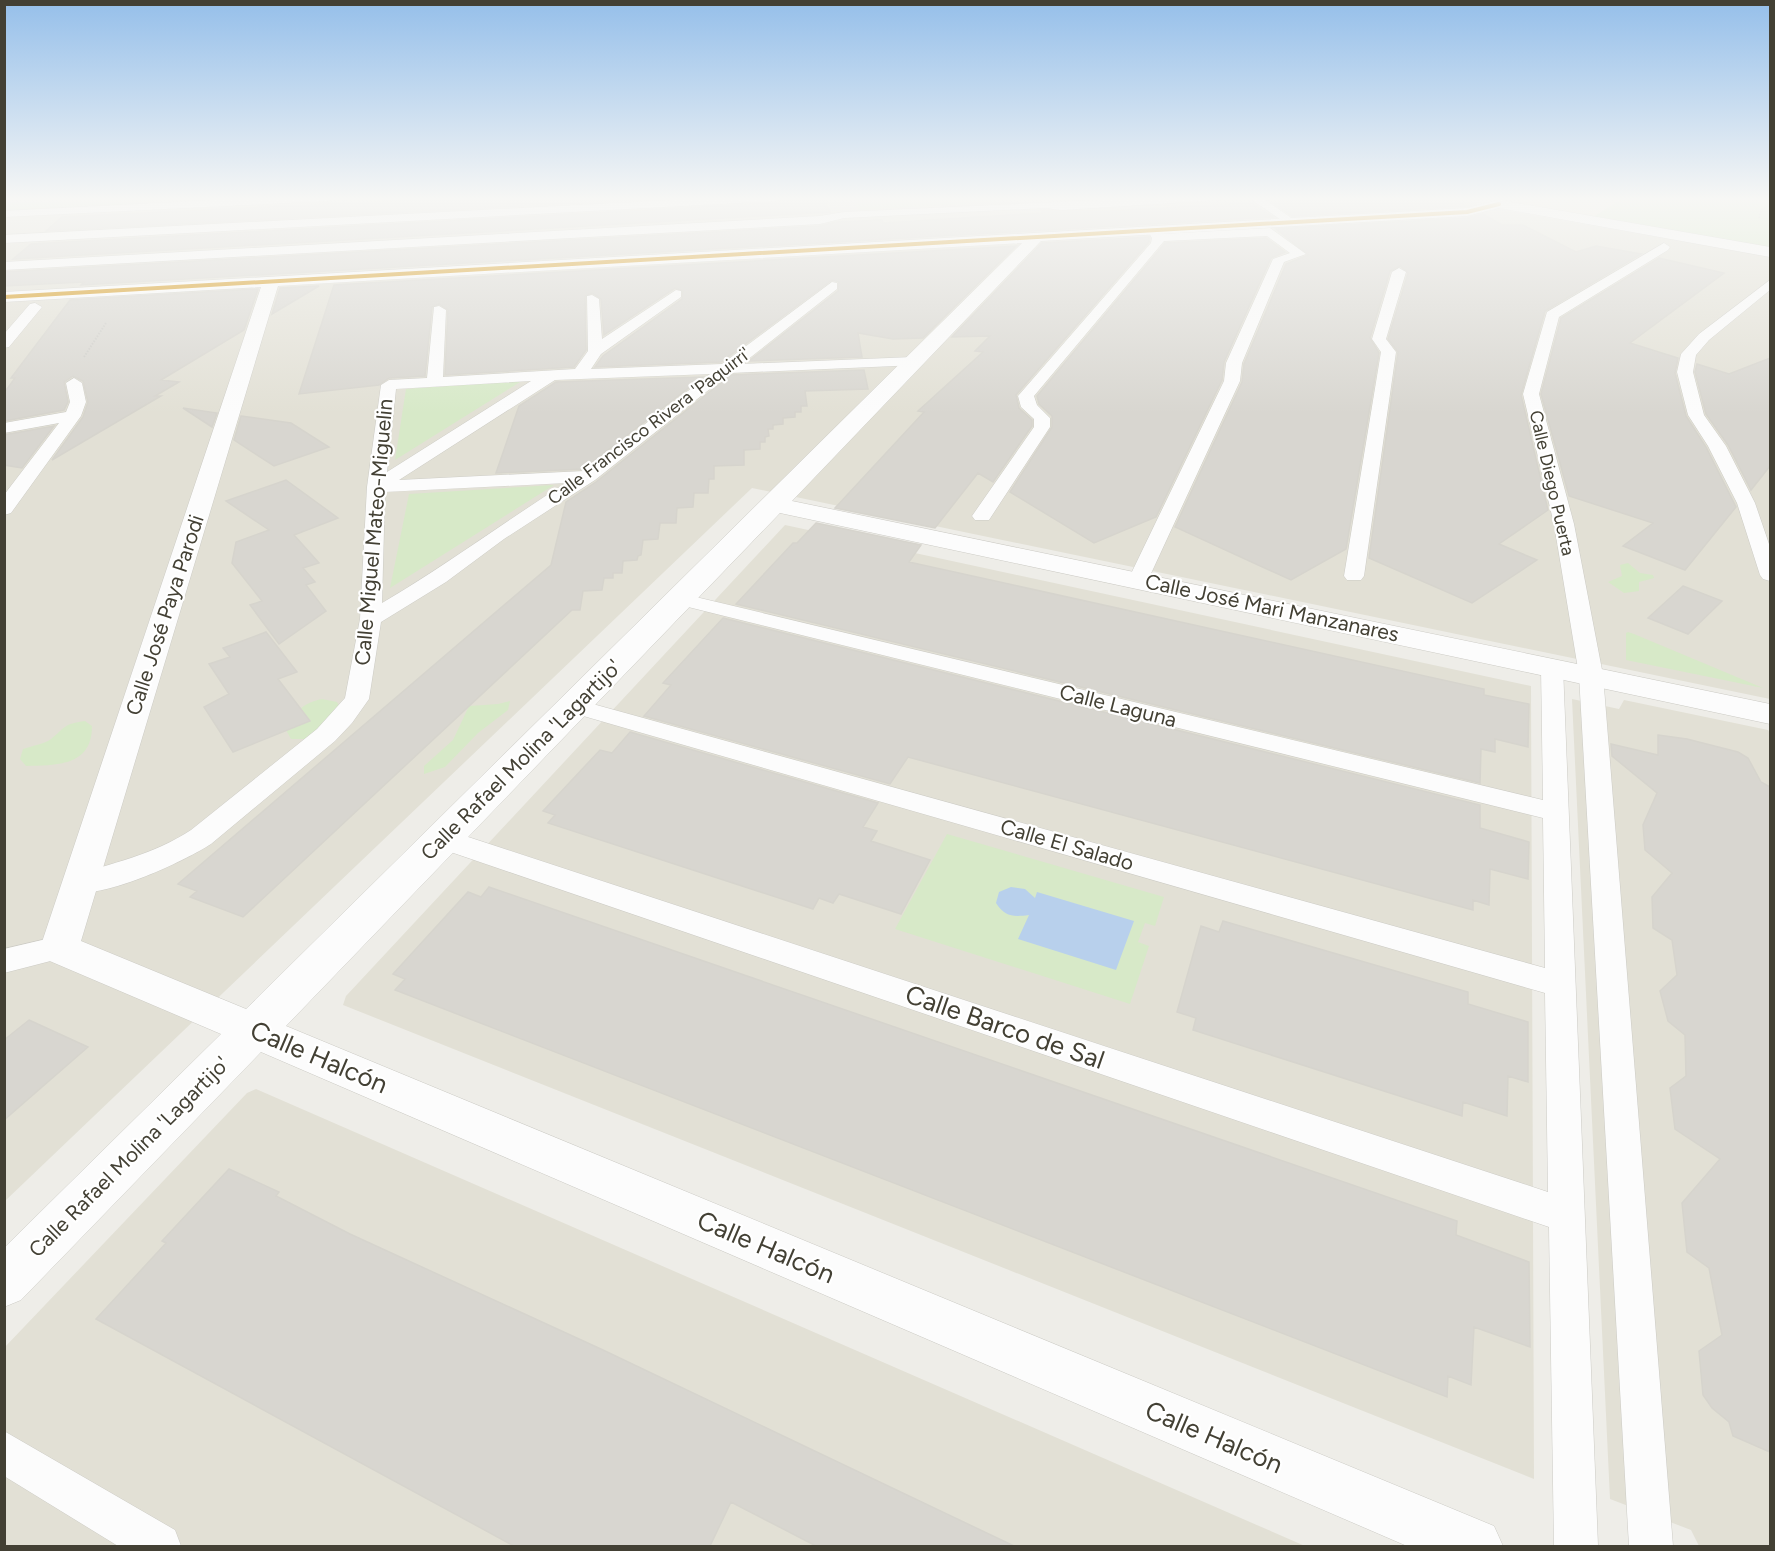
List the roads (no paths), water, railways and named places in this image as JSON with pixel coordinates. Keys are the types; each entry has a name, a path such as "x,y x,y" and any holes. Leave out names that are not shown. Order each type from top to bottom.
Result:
{"street":[{"path":"4,297 486,269"},
{"name":"Calle Rafael Molina 'Lagartijo'","path":"4,1283 1005,269"},
{"name":"Calle José Paya Parodi","path":"59,948 271,282"},
{"path":"4,309 120,301"},
{"name":"Calle José Mari Manzanares","path":"773,504 1770,714"},
{"name":"Calle Halcón","path":"59,948 1474,1546"}],"lane":[{"path":"982,516 1042,427 1042,418 1029,407 1026,396 1135,269"},
{"path":"1138,580 1232,381 1234,363 1275,269"},
{"name":"Calle Diego Puerta","path":"1627,269 1552,315 1531,394 1556,500 1564,524 1591,675 1651,1546"},
{"path":"1354,576 1389,352 1379,339 1399,272"},
{"path":"1770,284 1704,338 1689,354 1685,372 1696,415 1717,446 1746,503 1770,575"},
{"name":"Calle Francisco Rivera 'Paquirri'","path":"371,618 439,578 497,535 589,476 832,286"},
{"path":"580,374 595,351 676,294"},
{"path":"592,299 595,351"},
{"path":"4,344 35,307"},
{"path":"439,310 435,383 552,375 914,362"},
{"path":"376,488 552,375"},
{"path":"4,509 73,416 78,402 74,382"},
{"name":"Calle Miguel Mateo-Miguelin","path":"79,884 128,872 180,850 201,837 326,735 357,699 371,618 376,488 388,385 435,383"},
{"path":"4,428 73,416"},
{"path":"376,488 589,476"},
{"name":"Calle Laguna","path":"680,599 1556,812"},
{"path":"1552,667 1576,1546"},
{"name":"Calle El Salado","path":"574,706 1561,985"},
{"name":"Calle Barco de Sal","path":"443,839 1567,1216"},
{"path":"4,961 59,948"},
{"path":"4,1452 159,1546"}],"water":[{"path":"1011,887 1025,889 1035,898 1037,892 1134,921 1116,970 1018,939 1029,915 1010,915 996,903 999,892"}]}
